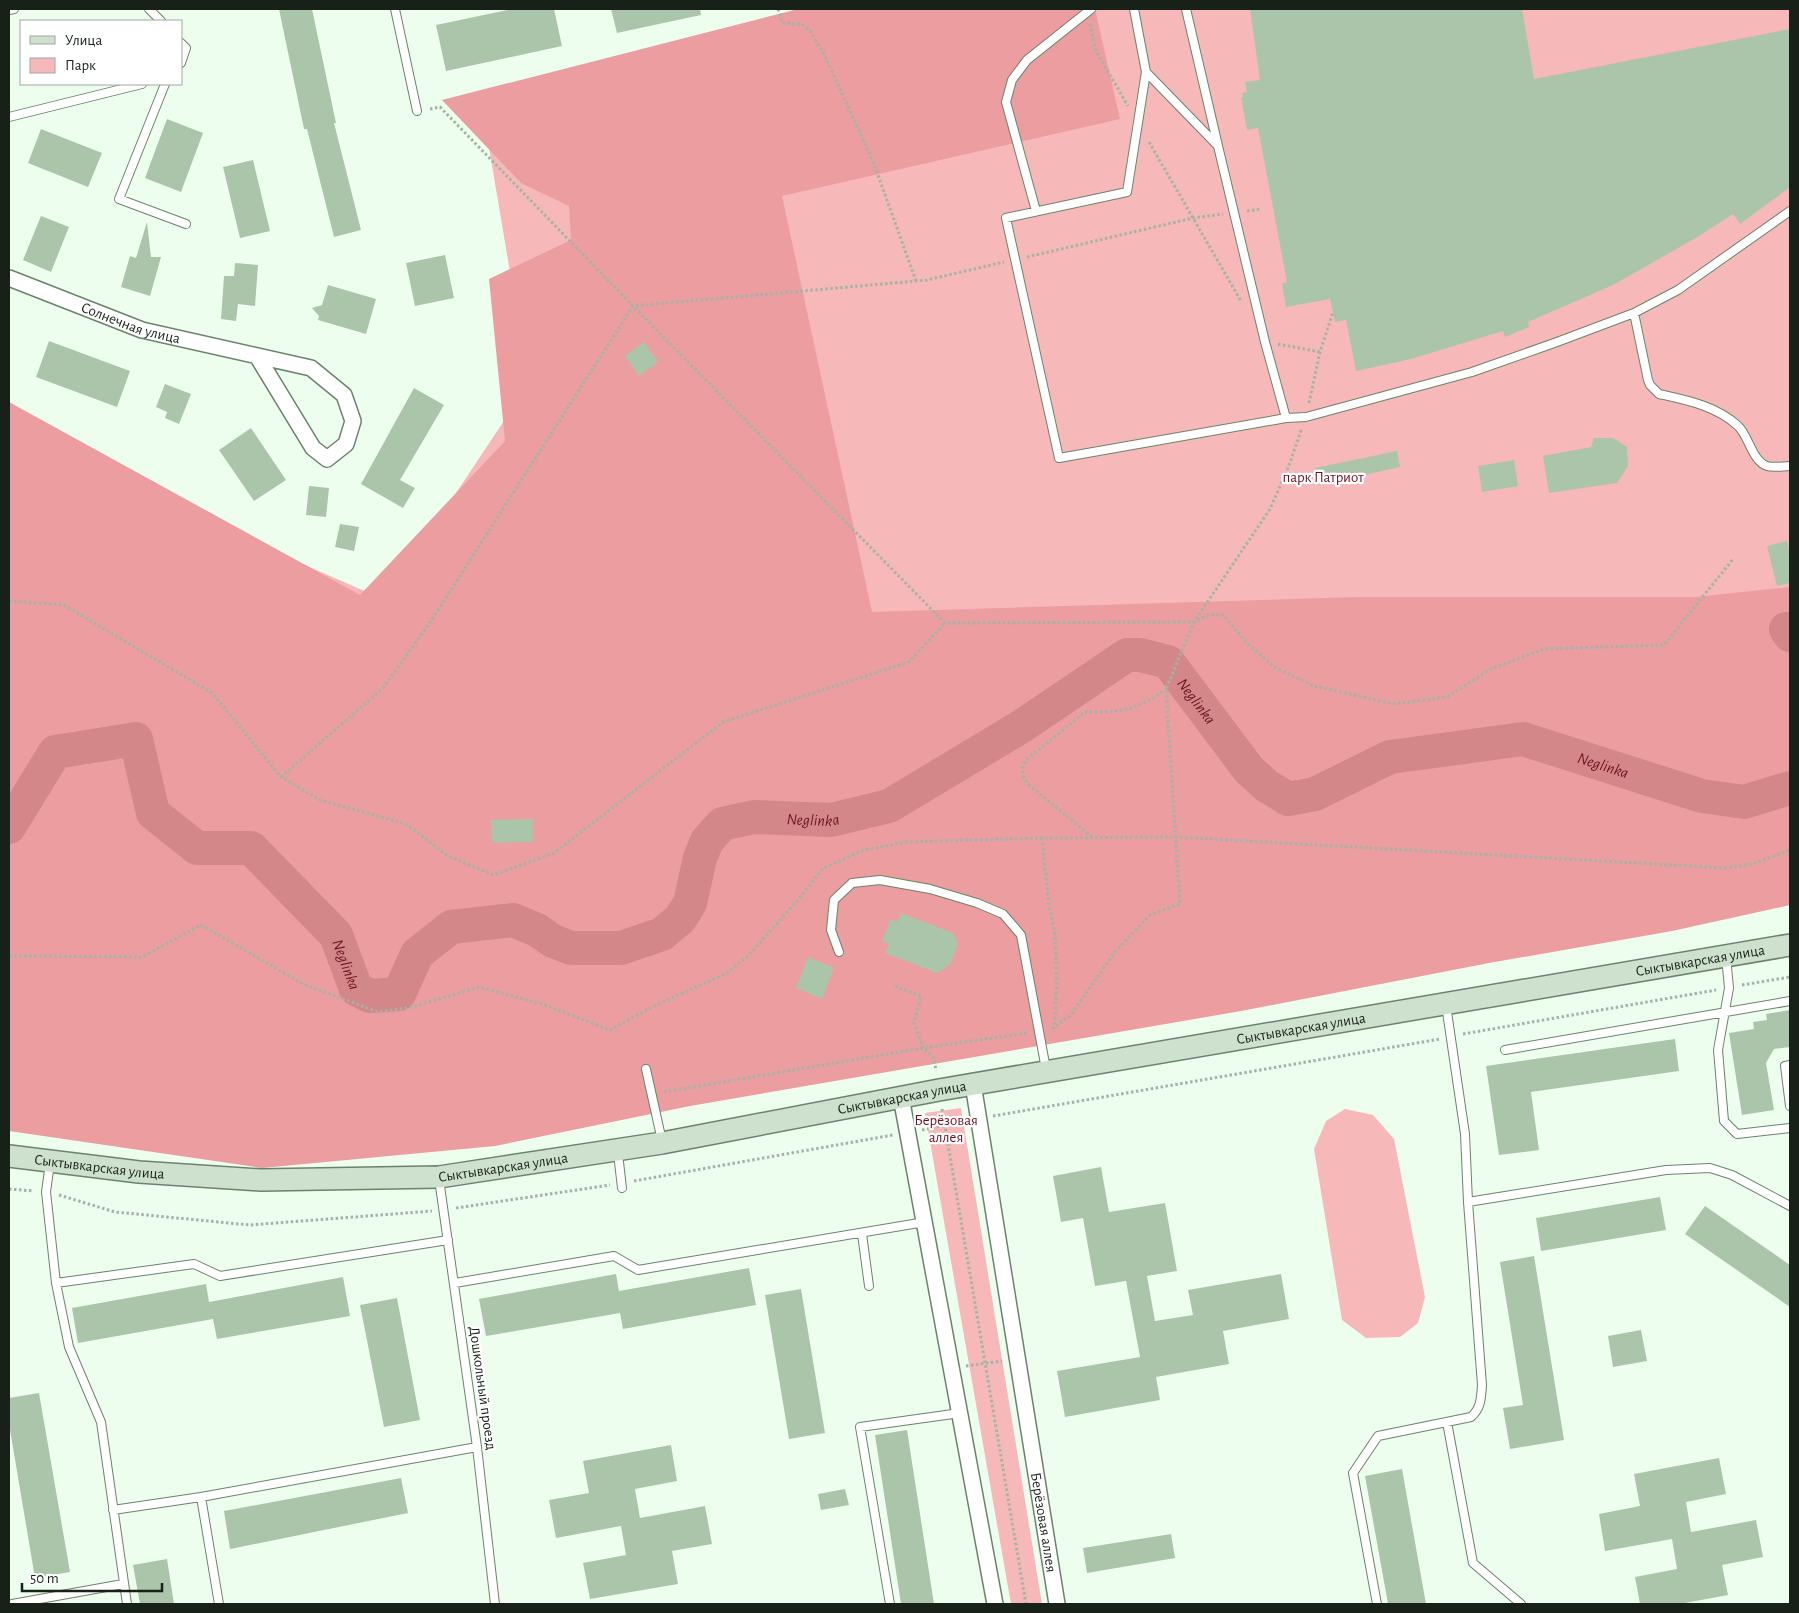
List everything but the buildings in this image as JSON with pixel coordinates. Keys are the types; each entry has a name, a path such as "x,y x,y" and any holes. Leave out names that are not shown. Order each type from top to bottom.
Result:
{"street":[{"name":"Солнечная улица","path":"9,278 142,330 311,368 344,395 354,421 346,444 327,459 313,448 257,356"},
{"name":"Сыктывкарская улица","path":"9,1156 139,1172 261,1180 439,1177 662,1143 1046,1071 1790,945"},
{"name":"Берёзовая аллея","path":"973,1084 1057,1604"},
{"path":"901,1097 995,1604"}],"lane":[{"path":"9,10 14,9"},
{"path":"149,9 160,20"},
{"path":"395,9 417,111"},
{"path":"1134,9 1146,72 1127,192 1006,218 1059,458 1286,418 1306,417 1472,372 1634,312 1678,290 1726,258 1790,211"},
{"path":"1186,9 1265,342 1286,418"},
{"path":"1036,211 1006,102 1012,80 1027,60 1090,13"},
{"path":"182,43 186,48 182,60"},
{"path":"1146,72 1218,146"},
{"path":"9,116 138,85"},
{"path":"165,85 119,199 186,224"},
{"path":"1634,312 1648,380 1654,390 1659,394 1699,404 1721,414 1738,426 1748,439 1762,464 1768,466 1790,466"},
{"path":"839,952 831,930 834,900 852,883 880,880 930,889 977,903 1003,914 1021,936 1046,1071"},
{"path":"1726,957 1728,988 1718,1050 1724,1121 1737,1134 1790,1128"},
{"path":"1505,1050 1790,1001"},
{"path":"1377,1604 1353,1473 1378,1436 1471,1417 1478,1411 1482,1385 1468,1202 1465,1134 1446,1003"},
{"path":"1790,1065 1785,1066 1790,1106"},
{"path":"646,1070 662,1143"},
{"path":"50,1161 46,1192 56,1283 69,1347 101,1422 127,1604"},
{"path":"619,1162 622,1188"},
{"path":"1468,1202 1666,1170 1710,1168 1732,1175 1790,1206"},
{"name":"Дошкольный проезд","path":"439,1177 478,1448 495,1604"},
{"path":"454,1283 614,1256 638,1270 862,1234 924,1222"},
{"path":"862,1234 870,1286"},
{"path":"56,1283 194,1264 220,1276 448,1240"},
{"path":"890,1604 860,1427 960,1413"},
{"path":"1447,1422 1473,1563 1521,1604"},
{"path":"113,1510 201,1497 478,1448"},
{"path":"201,1497 219,1604"},
{"path":"12,1604 123,1584"}],"path":[{"path":"778,9 782,23 802,24 811,32 825,56 874,164 916,281"},
{"path":"1090,13 1096,51 1242,302"},
{"path":"417,111 440,107 632,306 945,623 1194,622 1208,615 1222,615 1247,643 1274,667 1314,686 1394,704 1446,697 1491,669 1544,649 1664,645 1733,559"},
{"path":"632,306 927,280 1193,218 1261,210"},
{"path":"281,777 384,688 431,621 632,306"},
{"path":"652,1094 923,1048 1054,1029 1071,1015 1115,952 1150,915 1180,904 1166,689 1194,622 1270,509 1288,468 1306,417 1320,352 1333,312"},
{"path":"1265,342 1320,352"},
{"path":"9,602 64,606 212,693 281,777 320,800 406,824 448,856 494,876 554,853 724,722 909,662 945,623"},
{"path":"1093,838 1029,785 1023,777 1022,768 1026,760 1085,712 1108,712 1132,708 1152,700 1166,689"},
{"path":"9,956 142,957 201,925 303,984 378,1012 412,1007 479,987 542,1004 610,1030 652,1007 727,973 748,956 798,900 823,868 864,850 906,842 1176,837 1725,868 1753,864 1790,850"},
{"path":"1042,838 1049,905 1055,935 1057,983 1054,1029"},
{"name":"Берёзовая аллея","path":"895,986 921,996 914,1023 923,1048 934,1058 1026,1604"},
{"path":"951,1368 1017,1359"}],"green space":[{"name":"парк Патриот","path":"846,9 1790,9 1790,895 804,866 47,452 385,600 535,374 513,290 483,112"},
{"name":"Берёзовая аллея","path":"961,1108 1042,1604 1011,1604 925,1113"},
{"path":"1345,1109 1373,1115 1394,1139 1425,1297 1418,1323 1400,1337 1366,1338 1342,1320 1314,1149 1326,1121"}],"shaded area":[{"name":"парк Патриот","path":"798,9 1095,9 1120,119 782,196 872,612 1357,597 1696,597 1790,587 1790,905 1672,931 1489,963 1241,1011 690,1106 495,1146 262,1168 9,1131 9,402 360,595 505,441 489,279 571,240 569,206 521,183 442,100"}],"waterway":[{"name":"Neglinka","path":"1786,629 1790,635"},
{"name":"Neglinka","path":"9,827 55,752 136,739 153,813 197,848 251,848 336,935 356,989 370,996 399,994 417,954 451,927 513,920 537,930 553,941 571,948 621,948 662,934 680,919 690,903 700,858 707,841 722,824 754,817 831,820 889,806 1022,726 1127,655 1140,655 1168,662 1249,770 1267,786 1288,799 1315,794 1390,757 1523,739 1702,796 1744,802 1790,788"}]}
